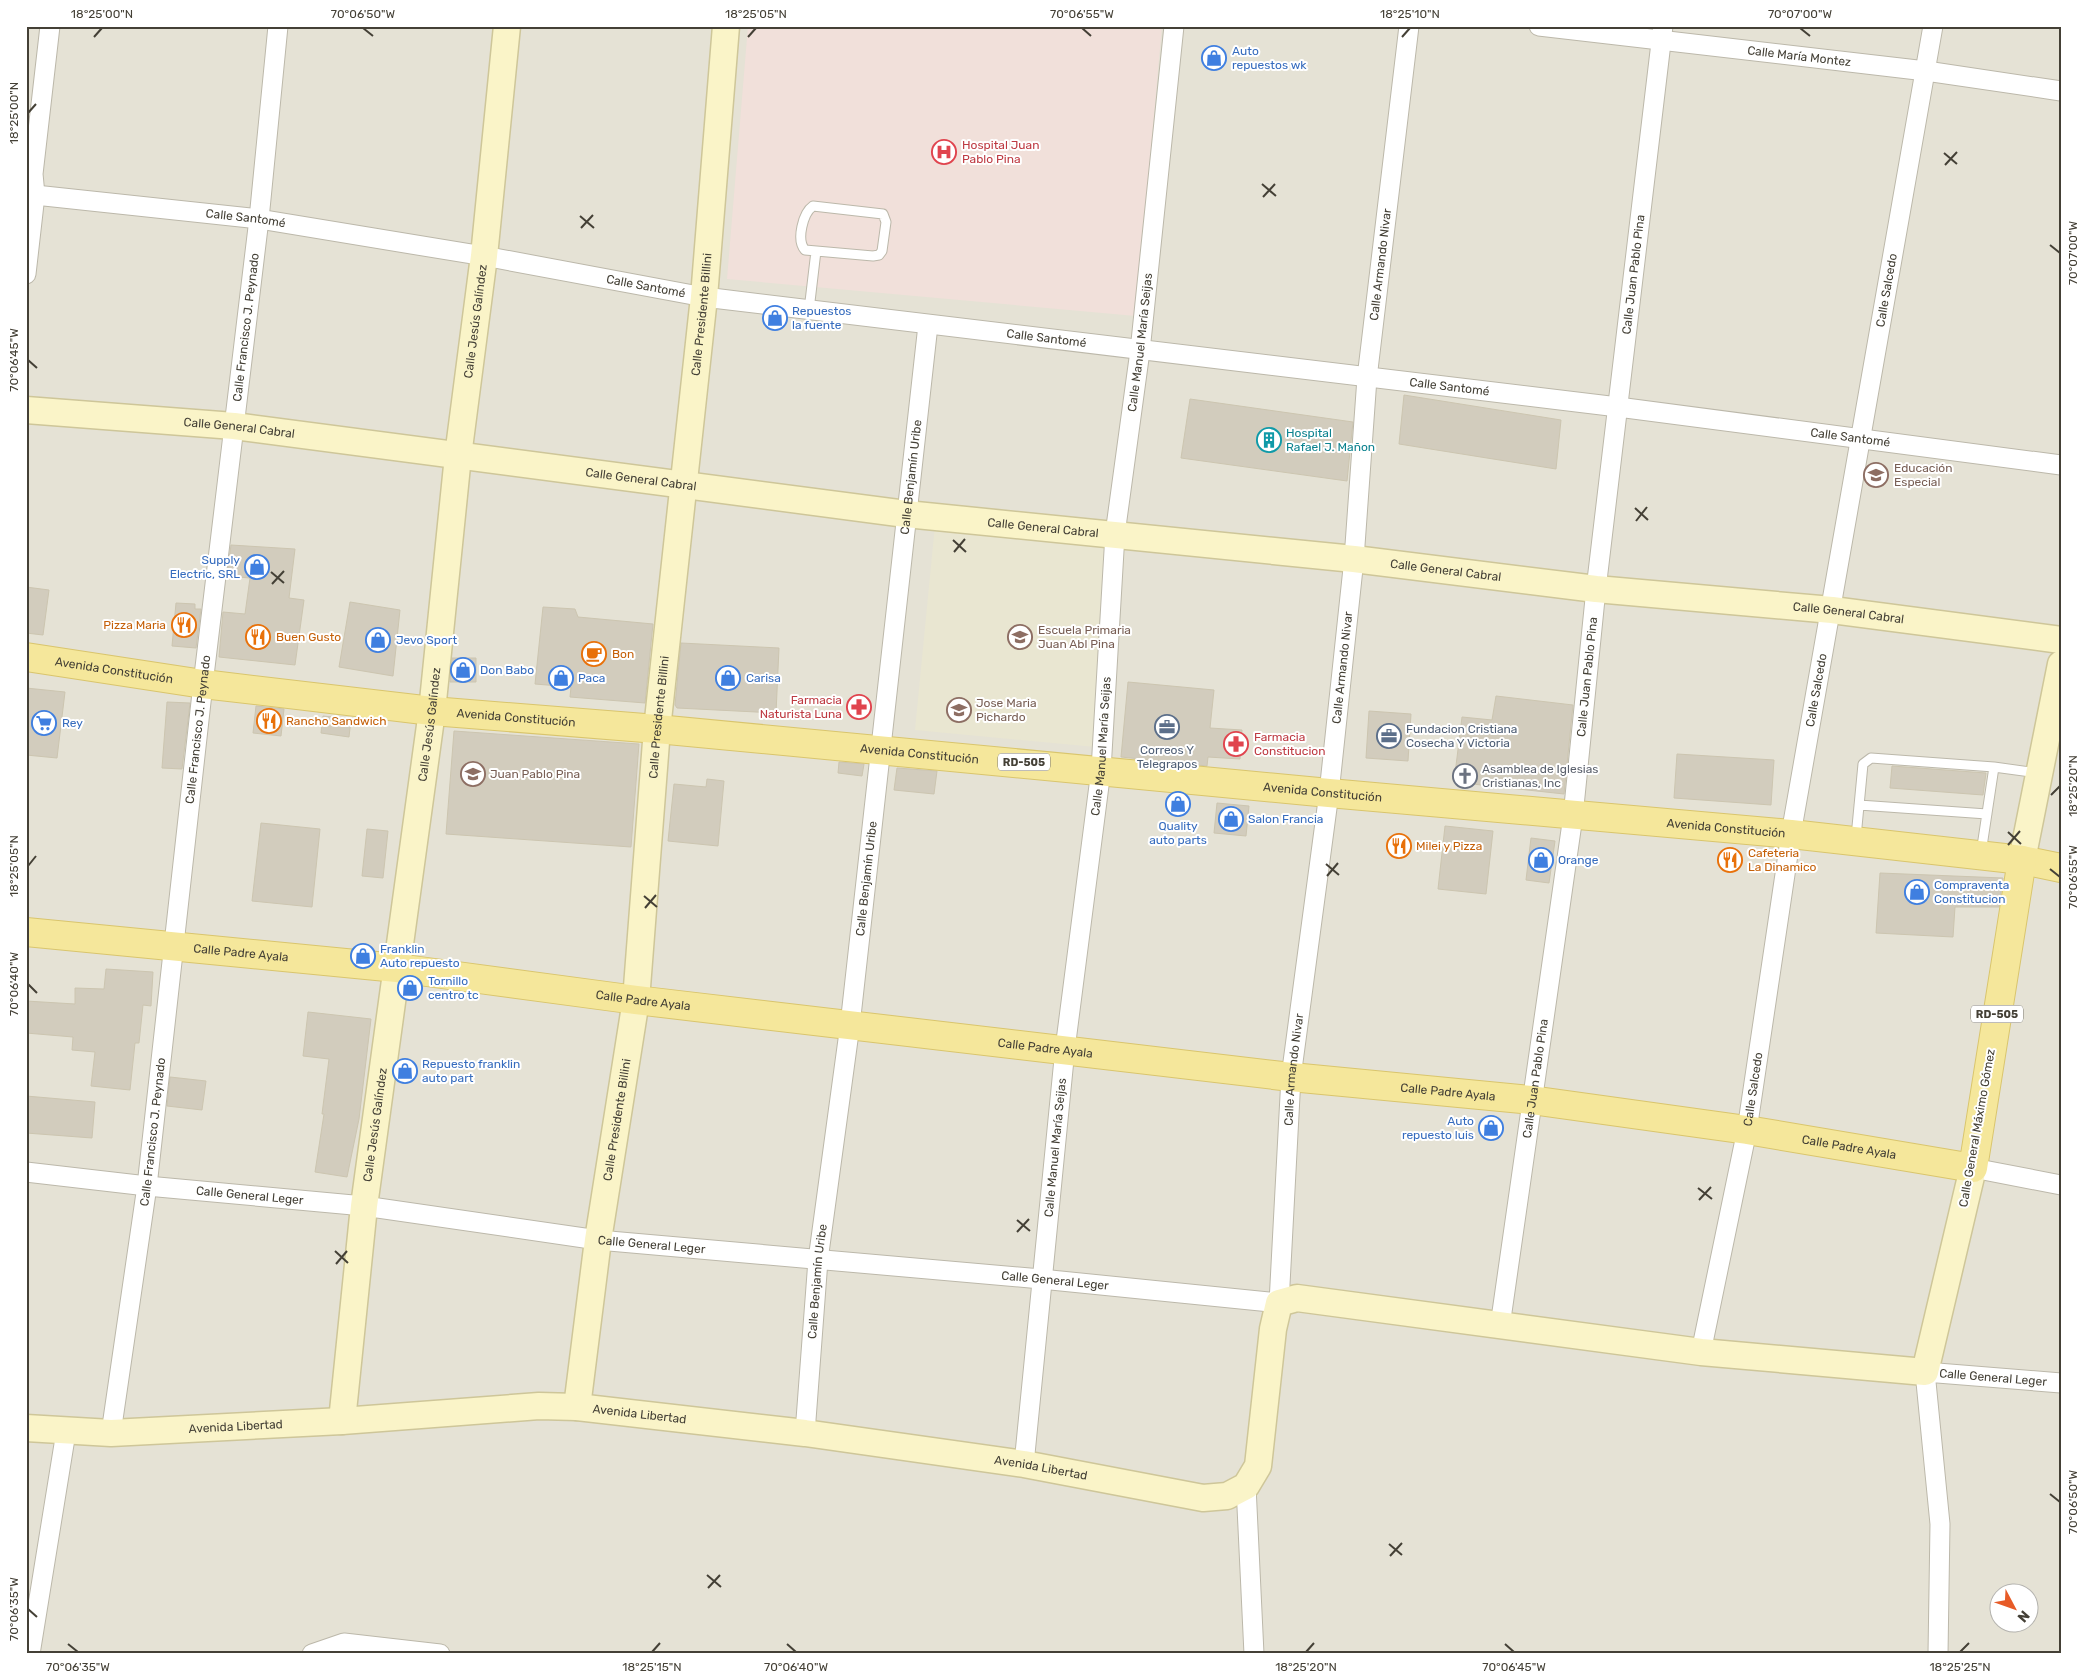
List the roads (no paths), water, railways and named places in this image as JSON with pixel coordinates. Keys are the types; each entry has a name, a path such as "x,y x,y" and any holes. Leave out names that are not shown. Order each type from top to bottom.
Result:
{"main road":[{"name":"Avenida Constitución","path":"26,657 203,684 432,711 880,749 1573,816 1791,834 2022,860"},
{"name":"RD-505","path":"2022,860 2061,868"},
{"name":"Calle General Máximo Gómez","path":"1972,1168 2022,860"},
{"name":"Calle Padre Ayala","path":"26,932 397,968 636,1000 1291,1077 1531,1100 1747,1130 1972,1168"}],"street":[{"path":"26,274 35,195 33,174 50,26"},
{"name":"Calle Francisco J. Peynado","path":"111,1433 147,1186 203,684 259,219 278,26"},
{"name":"Calle Jesús Galíndez","path":"342,1421 364,1206 432,711 458,456 484,256 507,26"},
{"name":"Calle Presidente Billini","path":"577,1407 598,1240 636,1000 658,729 682,485 704,297 726,26"},
{"name":"Calle Manuel María Seijas","path":"1024,1464 1065,1049 1101,770 1115,534 1140,351 1174,26"},
{"name":"Calle Armando Nivar","path":"1246,1486 1258,1466 1273,1329 1279,1303 1291,1077 1329,793 1354,558 1366,378 1409,26"},
{"name":"Calle María Montez","path":"1539,26 1662,34 2061,91"},
{"name":"Calle Salcedo","path":"1700,1352 1747,1130 1791,834 1832,610 1933,26"},
{"name":"Calle Juan Pablo Pina","path":"1500,1326 1573,816 1596,589 1662,34"},
{"name":"Calle Santomé","path":"35,195 259,219 484,256 704,297 928,326 1618,407 2061,465"},
{"name":"Calle Benjamín Uribe","path":"805,1433 818,1260 850,1025 928,326"},
{"name":"Calle General Cabral","path":"26,410 234,426 906,514 1354,558 1596,589 1832,610 2061,640"},
{"name":"Calle General Máximo Gómez","path":"2022,860 2061,664"},
{"name":"Calle General Máximo Gómez","path":"1938,1654 1940,1524 1925,1372 1972,1168"},
{"name":"Calle Padre Ayala","path":"1972,1168 2061,1185"},
{"name":"Calle General Leger","path":"26,1172 147,1186 364,1206 598,1240 1041,1279 1279,1303"},
{"path":"1279,1303 1297,1298 1700,1352 1925,1372"},
{"name":"Calle General Leger","path":"1925,1372 2061,1383"},
{"name":"Avenida Libertad","path":"26,1428 66,1432 111,1433 342,1421 539,1406 577,1407 805,1433 1024,1464 1203,1498 1227,1496 1246,1486"},
{"path":"30,1654 66,1432"},
{"path":"1246,1486 1254,1654"},
{"path":"312,1654 344,1642 440,1654"}],"lane":[{"path":"813,206 877,211 886,217 882,251 879,255 816,251 805,250 802,244 804,215 813,206"},
{"path":"810,310 816,251"},
{"path":"1856,841 1863,764 1871,758 1994,767 2039,773"},
{"path":"1981,856 1994,767"},
{"path":"1859,804 1987,814"}],"place":[{"name":"Auto repuestos wk","path":"1214,58"},
{"name":"Hospital Juan Pablo Pina","path":"944,152"},
{"name":"Repuestos la fuente","path":"775,318"},
{"name":"Hospital Rafael J. Mañon","path":"1269,440"},
{"name":"Educación Especial","path":"1876,475"},
{"name":"Supply Electric, SRL","path":"257,567"},
{"name":"Pizza Maria","path":"184,625"},
{"name":"Buen Gusto","path":"258,637"},
{"name":"Escuela Primaria Juan Abl Pina","path":"1020,637"},
{"name":"Jevo Sport","path":"378,640"},
{"name":"Bon","path":"594,654"},
{"name":"Don Babo","path":"463,670"},
{"name":"Paca","path":"561,678"},
{"name":"Carisa","path":"728,678"},
{"name":"Farmacia Naturista Luna","path":"859,707"},
{"name":"Jose Maria Pichardo","path":"959,710"},
{"name":"Rancho Sandwich","path":"269,721"},
{"name":"Rey","path":"44,723"},
{"name":"Correos Y Telegrapos","path":"1167,727"},
{"name":"Fundacion Cristiana Cosecha Y Victoria","path":"1389,736"},
{"name":"Farmacia Constitucion","path":"1236,744"},
{"name":"Juan Pablo Pina","path":"473,774"},
{"name":"Asamblea de Iglesias Cristianas, Inc","path":"1465,776"},
{"name":"Quality auto parts","path":"1178,804"},
{"name":"Salon Francia","path":"1231,819"},
{"name":"Milei y Pizza","path":"1399,846"},
{"name":"Orange","path":"1541,860"},
{"name":"Cafeteria La Dinamico","path":"1730,860"},
{"name":"Compraventa Constitucion","path":"1917,892"},
{"name":"Franklin Auto repuesto","path":"363,956"},
{"name":"Tornillo centro tc","path":"410,988"},
{"name":"Repuesto franklin auto part","path":"405,1071"},
{"name":"Auto repuesto luis","path":"1491,1128"}]}
